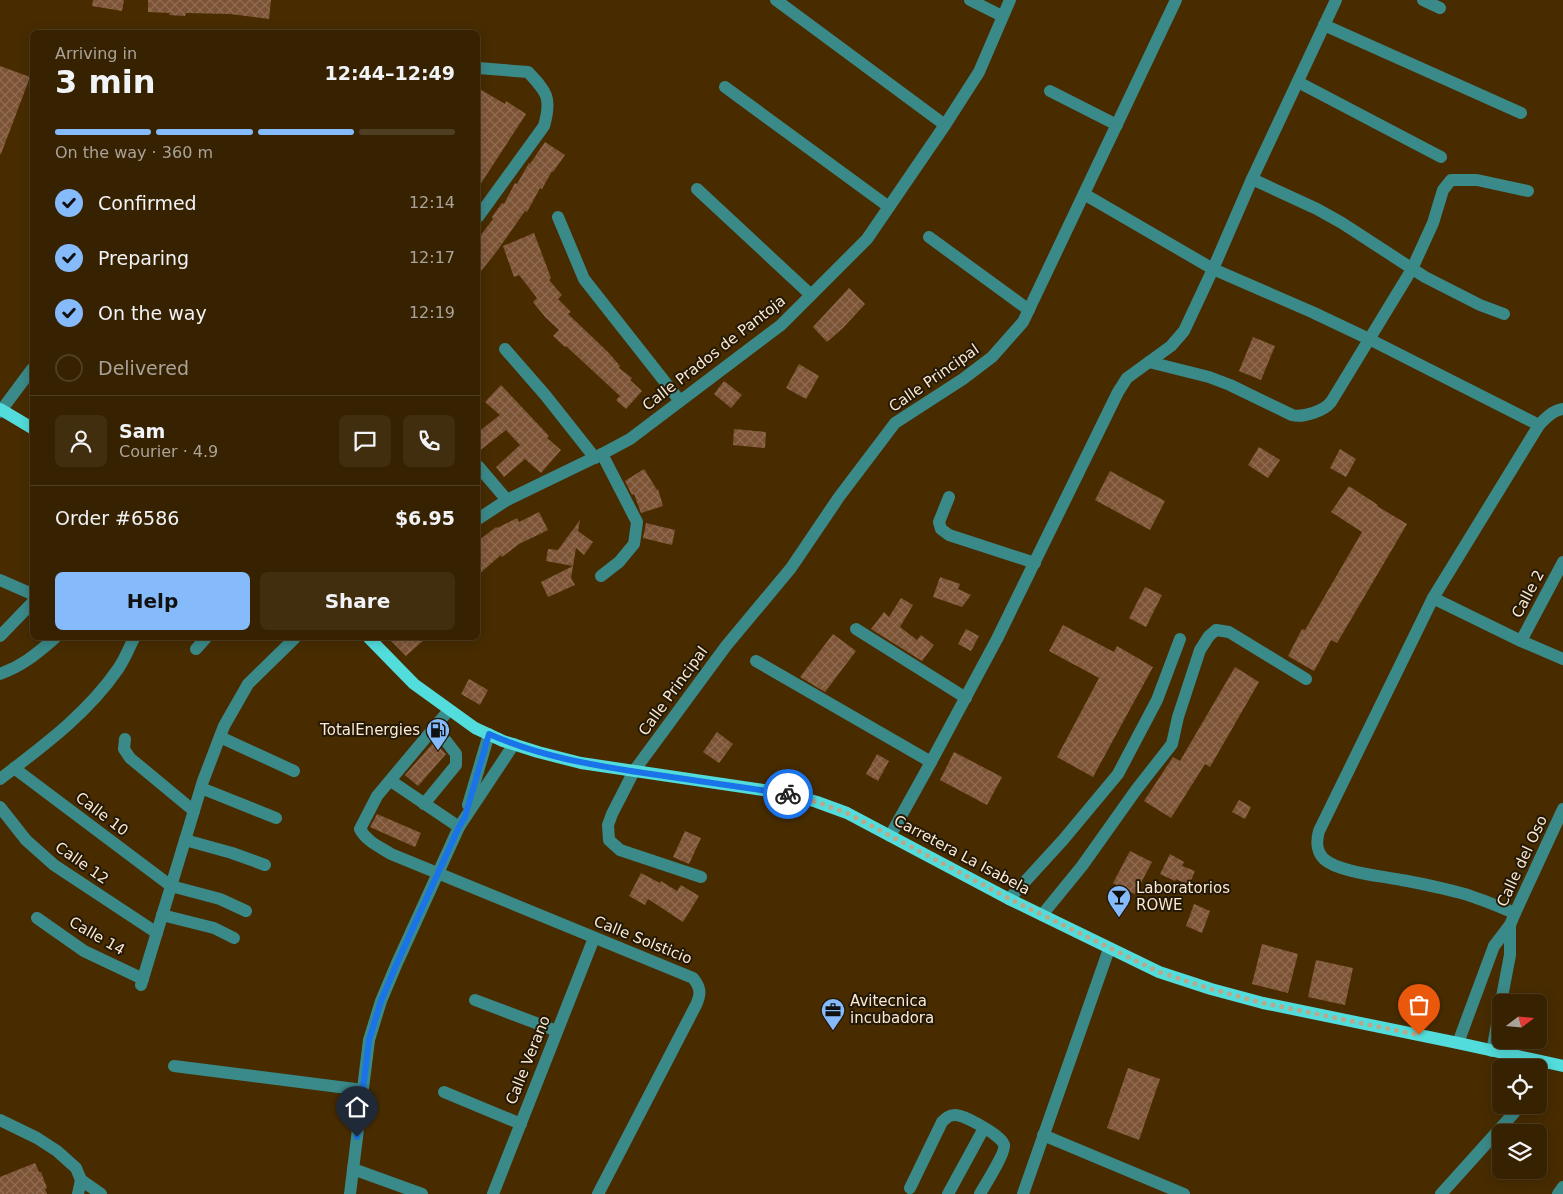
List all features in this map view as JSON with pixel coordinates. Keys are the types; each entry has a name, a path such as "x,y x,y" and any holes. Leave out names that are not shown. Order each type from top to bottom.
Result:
{"main road":[{"path":"0,410 30,427"},
{"name":"Carretera La Isabela","path":"371,640 414,684 449,710 475,728 514,744 581,763 790,794 817,802 847,813 1010,899 1159,972 1263,1003 1458,1042 1518,1059"},
{"name":"Carretera La Isabela","path":"1547,1065 1563,1066"}],"street":[{"path":"776,0 945,124"},
{"path":"970,0 1002,16"},
{"name":"Calle Prados de Pantoja","path":"480,518 507,500 630,439 781,325 811,296 867,239 945,124 979,72 1010,0"},
{"name":"Calle Principal","path":"701,877 620,850 610,840 608,825 634,771 726,646 791,568 839,497 895,424 964,379 992,357 1023,322 1176,0"},
{"path":"890,836 966,698 1035,563 1118,392 1127,378 1171,346 1184,331 1252,179 1336,0"},
{"path":"1423,0 1440,8"},
{"path":"1324,26 1521,113"},
{"path":"480,68 528,72 539,84 548,99 548,110 544,126 480,214"},
{"path":"1298,82 1441,157"},
{"path":"725,87 888,207"},
{"path":"1050,91 1117,125"},
{"path":"1252,179 1342,222 1412,269 1480,305 1504,314"},
{"path":"1149,362 1209,377 1292,415 1300,416 1328,406 1412,269 1434,223 1443,190 1451,180 1477,180 1528,191"},
{"path":"698,189 811,296"},
{"path":"1084,194 1213,269 1312,312 1539,425"},
{"path":"558,217 584,279 680,401"},
{"path":"929,237 1029,310"},
{"path":"505,349 599,456 637,522 634,544 619,562 601,576"},
{"path":"0,410 30,372"},
{"path":"1515,913 1460,893 1404,880 1347,870 1324,859 1318,850 1316,841 1319,831 1433,598 1539,425 1552,413 1560,408 1563,409"},
{"path":"480,468 507,500"},
{"path":"949,498 939,522 941,529 949,535 1035,563"},
{"name":"Calle 2","path":"1521,641 1563,562"},
{"path":"0,580 30,593"},
{"path":"1433,598 1521,641 1563,659"},
{"path":"0,636 30,605"},
{"path":"856,629 966,698"},
{"path":"1042,915 1082,866 1136,790 1172,744 1190,679 1200,650 1209,636 1216,630 1229,632 1306,679"},
{"path":"1010,899 1063,840 1118,774 1157,700 1180,639"},
{"path":"0,674 27,661 53,640"},
{"path":"0,779 56,736 88,706 119,667 130,640"},
{"path":"196,649 204,640"},
{"path":"157,933 201,788 224,726 248,684 293,640"},
{"path":"756,661 931,762"},
{"path":"449,710 391,781 424,804 462,822"},
{"path":"424,804 456,765 456,754 446,741 432,730"},
{"path":"350,1194 369,1040 381,1001 397,963 462,822 489,734"},
{"path":"220,737 294,771"},
{"path":"125,739 124,748 130,758 194,811"},
{"path":"462,822 514,744"},
{"name":"Calle 10","path":"14,768 171,886"},
{"name":"Calle Solsticio","path":"391,781 377,796 360,830 366,838 391,854 693,978 699,986 700,995 598,1194"},
{"path":"201,788 276,818"},
{"name":"Calle 12","path":"0,807 26,840 54,865 157,933"},
{"name":"Calle del Oso","path":"1458,1042 1494,946 1510,926 1563,810"},
{"path":"185,840 232,853 265,865"},
{"path":"171,886 220,899 246,912"},
{"path":"162,914 214,928 234,938"},
{"name":"Calle 14","path":"37,918 84,950 142,982 157,933"},
{"name":"Calle del Oso","path":"1503,994 1510,955 1510,926"},
{"name":"Calle Verano","path":"493,1194 594,938"},
{"path":"1023,1194 1109,948"},
{"path":"475,1000 557,1031"},
{"path":"174,1066 363,1090"},
{"path":"444,1092 520,1124"},
{"path":"1441,1194 1513,1114"},
{"path":"910,1188 942,1122 949,1116 957,1115 998,1137 1005,1146 1003,1154 980,1194"},
{"path":"0,1120 37,1138 57,1151 76,1168 81,1180 101,1194"},
{"path":"948,1194 984,1128"},
{"path":"1043,1135 1184,1194"},
{"path":"353,1169 422,1194"},
{"path":"78,1194 81,1180"},
{"path":"1558,1194 1563,1187"}],"building":[{"path":"93,0 124,0 122,11 92,6"},
{"path":"148,0 271,0 269,19 230,14 186,13 185,16 148,12"},
{"path":"0,66 30,77 1,154 0,154"},
{"path":"480,89 505,104 506,101 526,114 480,185"},
{"path":"545,142 565,155 552,171 542,189 540,188 527,212 525,211 480,272 480,236 502,203 504,204 515,183 517,184"},
{"path":"534,233 551,278 549,280 562,295 558,299 571,312 568,314 608,352 620,366 619,368 632,378 630,380 642,391 626,409 616,400 620,396 553,336 559,330 533,302 537,298 519,275 514,277 503,246"},
{"path":"849,288 865,304 827,342 813,327"},
{"path":"1253,337 1275,346 1261,380 1239,371"},
{"path":"799,364 819,376 806,399 786,388"},
{"path":"724,381 742,395 731,408 714,394"},
{"path":"501,385 549,436 547,438 561,450 541,473 525,459 504,477 496,467 520,445 506,430 480,450 480,430 500,415 485,402"},
{"path":"734,429 766,432 765,448 733,445"},
{"path":"1259,447 1280,460 1268,478 1248,465"},
{"path":"1340,449 1356,459 1346,477 1330,468"},
{"path":"644,469 658,489 663,506 641,513 634,494 632,495 625,481"},
{"path":"1110,471 1165,501 1150,530 1095,500"},
{"path":"1349,486 1407,524 1337,643 1331,640 1314,671 1288,656 1302,629 1305,630 1362,532 1331,512"},
{"path":"539,512 548,530 519,544 502,557 501,555 480,573 480,539 496,527 517,518 519,522"},
{"path":"580,520 578,531 593,542 584,555 576,548 573,566 546,561 548,549 558,550"},
{"path":"646,523 675,530 672,545 643,538"},
{"path":"573,566 571,578 575,585 548,597 541,582"},
{"path":"940,577 960,584 958,589 971,595 962,607 933,597"},
{"path":"1145,587 1162,595 1146,627 1129,618"},
{"path":"901,598 913,605 900,627 917,640 921,635 934,645 922,661 871,629 884,612 889,617"},
{"path":"1063,625 1114,652 1117,646 1153,667 1093,777 1057,757 1099,678 1049,651"},
{"path":"966,629 979,636 971,651 958,644"},
{"path":"833,634 856,651 825,692 800,677"},
{"path":"390,640 424,640 406,656"},
{"path":"1235,667 1259,682 1210,767 1205,764 1171,818 1144,801 1173,757 1180,761"},
{"path":"469,679 488,690 480,705 461,694"},
{"path":"717,732 733,744 719,763 703,752"},
{"path":"434,742 446,754 418,786 405,775"},
{"path":"954,752 1002,777 987,805 940,780"},
{"path":"877,754 889,761 878,781 866,774"},
{"path":"1239,800 1251,807 1245,819 1232,812"},
{"path":"377,814 421,833 415,847 370,827"},
{"path":"685,831 701,838 689,864 673,857"},
{"path":"1130,851 1152,862 1135,894 1113,883"},
{"path":"1170,854 1184,862 1182,866 1195,871 1189,885 1160,874"},
{"path":"641,873 660,883 661,881 677,891 681,885 699,896 683,922 648,899 645,905 629,896"},
{"path":"1194,904 1210,911 1202,933 1186,926"},
{"path":"1262,944 1298,954 1288,993 1252,984"},
{"path":"1316,960 1353,968 1345,1005 1308,997"},
{"path":"1128,1068 1160,1079 1139,1140 1107,1128"},
{"path":"35,1163 39,1172 41,1172 47,1188 45,1189 47,1194 0,1194 0,1177"}],"way so far":[{"path":"788,794 847,813 1010,899 1159,972 1263,1003 1419,1035"}],"place":[{"name":"TotalEnergies","path":"438,751"},
{"name":"Laboratorios ROWE","path":"1119,918"},
{"name":"Avitecnica incubadora","path":"833,1031"}],"route":[{"path":"357,1137 369,1040 381,1001 404,947 465,817 489,734 503,741 581,763 788,794"}]}
